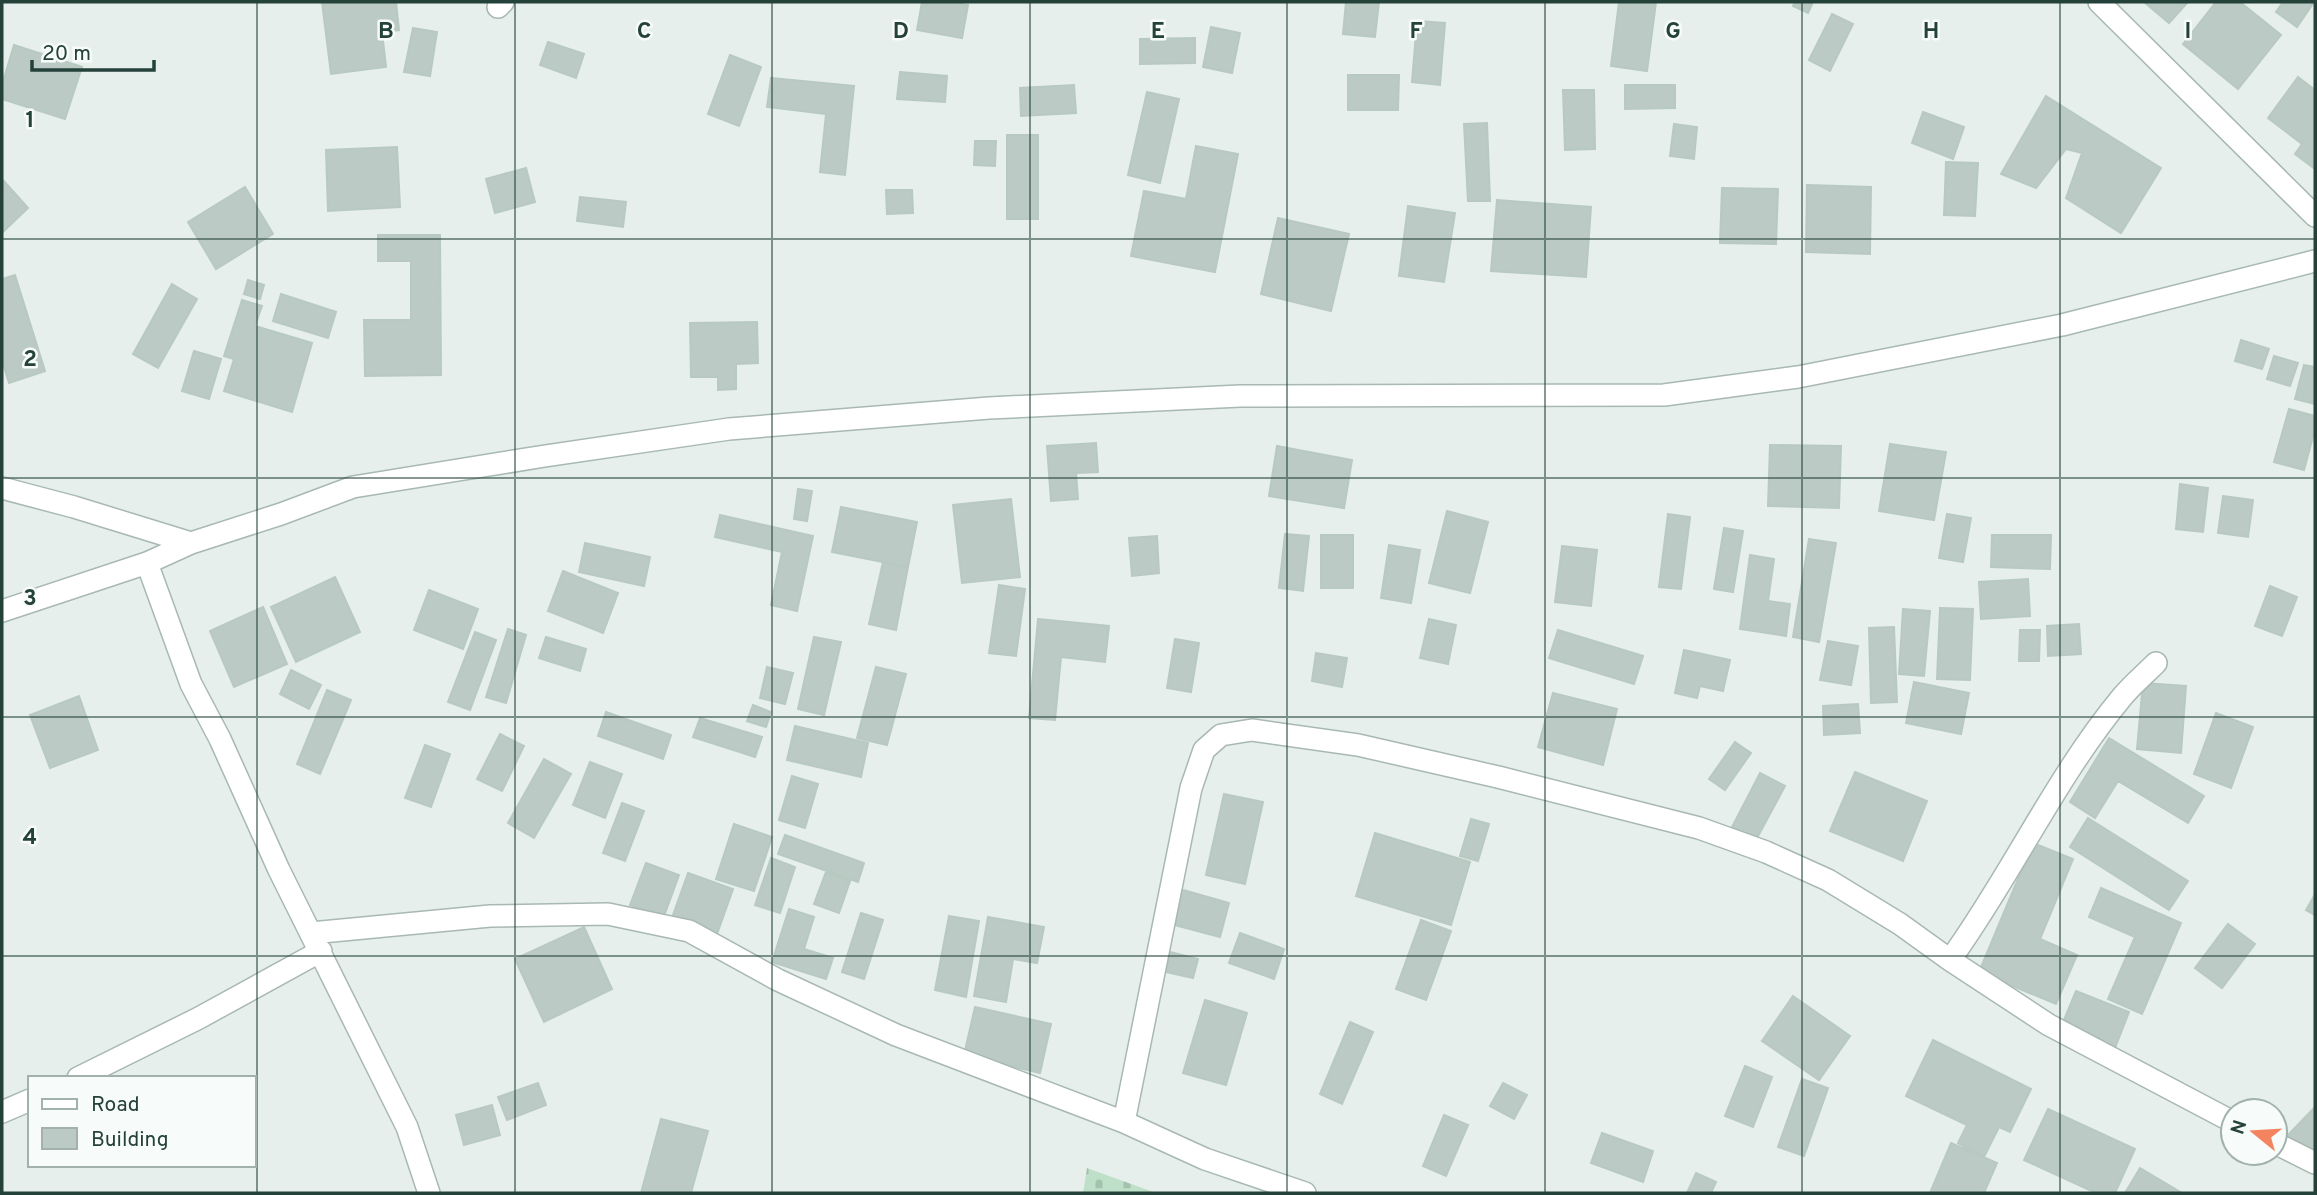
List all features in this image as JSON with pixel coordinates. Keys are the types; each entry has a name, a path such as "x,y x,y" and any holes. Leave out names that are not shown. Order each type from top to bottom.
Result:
{"street":[{"path":"2099,2 2315,216"},
{"path":"2,611 147,563 191,543 353,487 729,429 989,408 1240,396 1664,395 1798,377 2062,325 2315,261"},
{"path":"2,488 191,543"},
{"path":"147,563 191,684 220,740 279,870 407,1127 429,1193"},
{"path":"1950,960 1982,916 2089,741 2123,695 2156,663"},
{"path":"1124,1122 1191,788 1204,750 1221,735 1252,730 1358,745 1498,777 1699,828 1766,852 1828,880 1900,924 2049,1025 2219,1115"},
{"path":"82,1076 199,1018 316,942 490,916 608,914 689,931 778,980 895,1035 1124,1122 1205,1159 1305,1193"},
{"path":"2,1112 28,1101"},
{"path":"2289,1150 2315,1163"}],"green space":[{"path":"1087,1168 1156,1193 1083,1193"}],"building":[{"path":"322,2 396,2 399,30 382,32 386,67 331,74"},
{"path":"922,2 968,5 962,38 917,30"},
{"path":"1346,2 1379,2 1375,37 1343,34"},
{"path":"1619,2 1656,2 1647,71 1611,66"},
{"path":"1795,2 1813,2 1808,13 1793,6"},
{"path":"2144,2 2188,2 2169,23"},
{"path":"2216,2 2240,2 2281,35 2238,89 2183,44"},
{"path":"2283,2 2314,2 2297,27 2276,12"},
{"path":"1832,14 1853,24 1830,71 1809,60"},
{"path":"1417,21 1445,23 1440,85 1412,82"},
{"path":"1211,27 1240,33 1232,73 1203,67"},
{"path":"413,28 437,32 430,76 404,72"},
{"path":"1195,38 1195,63 1140,64 1140,39"},
{"path":"548,42 584,54 576,78 540,65"},
{"path":"14,45 82,67 65,119 2,99 2,85"},
{"path":"730,55 761,67 739,126 708,114"},
{"path":"900,72 947,76 945,102 897,99"},
{"path":"1348,75 1399,75 1398,110 1348,110"},
{"path":"2298,77 2315,90 2315,169 2295,154 2302,144 2268,118"},
{"path":"771,78 854,86 845,175 820,172 826,114 767,107"},
{"path":"1074,85 1076,113 1021,116 1020,88"},
{"path":"1625,85 1675,85 1675,108 1625,109"},
{"path":"1563,90 1594,90 1595,149 1565,150"},
{"path":"1147,92 1179,99 1160,183 1128,175"},
{"path":"2046,96 2161,168 2121,233 2066,198 2082,153 2066,149 2036,188 2001,174"},
{"path":"1923,112 1964,127 1953,159 1912,143"},
{"path":"1487,123 1490,201 1468,201 1464,124"},
{"path":"1674,124 1697,127 1694,159 1670,156"},
{"path":"1007,135 1038,135 1038,219 1007,219"},
{"path":"975,141 996,141 995,166 974,165"},
{"path":"1196,146 1238,154 1215,272 1131,256 1144,191 1186,199"},
{"path":"397,147 400,207 328,211 326,150"},
{"path":"1946,162 1978,163 1975,216 1944,215"},
{"path":"526,168 535,202 495,213 486,179"},
{"path":"2,179 28,208 2,233"},
{"path":"1807,185 1871,187 1870,254 1806,252"},
{"path":"245,187 273,234 216,269 188,222"},
{"path":"1722,188 1778,189 1776,244 1720,243"},
{"path":"886,190 912,190 913,213 887,214"},
{"path":"580,197 626,202 623,227 577,221"},
{"path":"1497,200 1591,207 1586,277 1491,271"},
{"path":"1408,206 1455,213 1444,282 1399,276"},
{"path":"1278,218 1349,234 1331,311 1261,294"},
{"path":"378,235 440,235 441,375 365,376 364,320 411,320 411,261 378,261"},
{"path":"15,275 45,371 9,383 2,360 2,279"},
{"path":"248,280 264,285 260,299 244,294"},
{"path":"172,284 197,299 158,368 133,354"},
{"path":"281,294 336,312 328,338 273,321"},
{"path":"242,300 262,306 255,326 312,343 292,412 224,391 234,359 224,356"},
{"path":"757,322 758,363 736,364 736,389 718,390 718,377 691,377 690,323"},
{"path":"2241,340 2269,349 2262,369 2235,361"},
{"path":"194,351 221,359 209,399 182,391"},
{"path":"2274,356 2298,363 2290,386 2267,379"},
{"path":"2304,365 2315,367 2315,404 2295,399"},
{"path":"2289,409 2315,416 2315,429 2304,470 2274,462"},
{"path":"1096,443 1098,472 1076,473 1078,499 1051,501 1047,446"},
{"path":"1890,444 1946,452 1934,520 1879,511"},
{"path":"1770,445 1841,446 1839,508 1768,506"},
{"path":"1277,446 1352,460 1344,508 1269,496"},
{"path":"2180,484 2208,488 2203,532 2176,529"},
{"path":"798,489 812,491 807,521 794,519"},
{"path":"2223,496 2253,500 2248,537 2218,533"},
{"path":"1011,499 1020,577 962,583 953,505"},
{"path":"841,507 917,522 908,567 832,552"},
{"path":"1447,511 1488,522 1470,593 1429,583"},
{"path":"1668,514 1690,517 1681,589 1659,587"},
{"path":"1947,514 1971,518 1963,562 1939,558"},
{"path":"720,515 813,536 797,611 771,605 782,552 715,537"},
{"path":"1724,528 1743,531 1733,592 1714,589"},
{"path":"1285,534 1309,536 1303,591 1279,588"},
{"path":"1321,535 1353,535 1353,588 1321,588"},
{"path":"1992,535 2051,535 2050,569 1991,567"},
{"path":"1157,536 1159,573 1132,576 1129,538"},
{"path":"1809,539 1836,543 1819,642 1793,637"},
{"path":"585,543 650,557 644,586 579,572"},
{"path":"1389,545 1420,550 1411,603 1381,598"},
{"path":"1562,546 1597,550 1591,606 1555,602"},
{"path":"1750,555 1774,559 1768,601 1790,604 1786,636 1740,629"},
{"path":"883,562 908,567 896,630 869,624"},
{"path":"563,571 618,593 603,633 548,611"},
{"path":"335,577 360,632 296,662 271,607"},
{"path":"2028,579 2030,616 1981,619 1979,582"},
{"path":"999,585 1025,589 1016,656 989,653"},
{"path":"2270,586 2297,597 2282,636 2255,626"},
{"path":"429,590 478,609 463,649 414,630"},
{"path":"263,607 287,664 234,687 210,631"},
{"path":"1940,608 1973,609 1970,680 1937,679"},
{"path":"1903,609 1930,611 1924,676 1899,674"},
{"path":"1038,619 1109,626 1105,662 1061,657 1055,720 1029,718"},
{"path":"1429,619 1456,625 1448,664 1420,658"},
{"path":"2079,624 2081,654 2048,656 2047,626"},
{"path":"1894,627 1897,702 1871,703 1869,628"},
{"path":"508,629 526,635 506,703 486,697"},
{"path":"1558,630 1643,656 1634,684 1549,658"},
{"path":"2020,630 2040,630 2039,661 2019,661"},
{"path":"475,632 496,640 470,710 448,702"},
{"path":"546,637 586,649 580,671 539,658"},
{"path":"814,637 841,642 824,715 798,709"},
{"path":"1175,639 1199,643 1191,692 1167,688"},
{"path":"1828,641 1858,646 1851,685 1820,680"},
{"path":"1684,650 1730,660 1723,691 1700,686 1697,698 1675,693"},
{"path":"1316,653 1347,658 1342,687 1312,681"},
{"path":"767,667 793,673 785,704 760,698"},
{"path":"876,667 906,674 887,745 857,738"},
{"path":"291,670 321,685 309,709 280,694"},
{"path":"1914,682 1969,693 1961,734 1906,723"},
{"path":"2143,683 2186,686 2181,753 2137,749"},
{"path":"327,690 351,700 320,774 297,764"},
{"path":"1553,693 1617,709 1603,765 1538,747"},
{"path":"79,696 98,750 50,768 30,715"},
{"path":"1858,704 1860,733 1824,735 1823,706"},
{"path":"753,705 771,712 766,727 747,721"},
{"path":"606,712 671,735 663,759 598,736"},
{"path":"2216,713 2253,727 2231,788 2194,774"},
{"path":"700,718 762,737 755,757 693,737"},
{"path":"795,726 868,743 861,777 787,760"},
{"path":"500,734 524,746 502,791 477,779"},
{"path":"2109,738 2204,796 2188,823 2118,781 2095,818 2070,802"},
{"path":"1735,742 1751,753 1725,790 1709,779"},
{"path":"425,745 450,754 431,807 405,798"},
{"path":"544,759 571,774 534,838 508,823"},
{"path":"590,762 622,774 605,818 573,805"},
{"path":"1855,772 1927,801 1903,861 1830,831"},
{"path":"1760,773 1785,786 1756,840 1732,827"},
{"path":"792,776 818,784 805,828 779,820"},
{"path":"1224,794 1263,802 1245,884 1206,875"},
{"path":"622,803 644,811 625,861 603,853"},
{"path":"2088,818 2188,881 2169,910 2070,847"},
{"path":"1471,819 1489,824 1478,861 1460,856"},
{"path":"734,824 772,837 754,891 716,879"},
{"path":"1375,833 1470,862 1451,925 1356,896"},
{"path":"785,835 864,863 858,882 778,854"},
{"path":"2033,843 2073,859 2040,939 2077,955 2056,1004 1979,972"},
{"path":"771,858 795,867 780,913 755,905"},
{"path":"646,863 679,875 664,916 630,905"},
{"path":"826,872 850,881 839,913 814,904"},
{"path":"688,873 733,889 717,934 672,918"},
{"path":"1176,888 1229,903 1220,937 1167,923"},
{"path":"2101,888 2181,923 2142,1014 2108,999 2135,937 2089,917"},
{"path":"2315,894 2315,915 2306,910"},
{"path":"789,909 814,917 804,949 833,958 826,979 772,962"},
{"path":"861,913 883,920 864,979 842,972"},
{"path":"949,916 979,921 966,997 935,990"},
{"path":"988,917 1044,927 1037,963 1013,959 1006,1002 974,996"},
{"path":"1421,920 1451,931 1426,1000 1396,989"},
{"path":"2228,924 2255,944 2222,988 2195,968"},
{"path":"584,927 612,989 544,1022 515,959"},
{"path":"1240,933 1284,949 1274,979 1229,963"},
{"path":"1170,952 1198,959 1193,978 1166,972"},
{"path":"2076,991 2129,1012 2115,1048 2061,1027"},
{"path":"1793,996 1850,1036 1819,1080 1762,1041"},
{"path":"1205,1000 1247,1013 1226,1085 1183,1073"},
{"path":"975,1007 1051,1024 1040,1073 964,1055"},
{"path":"1350,1022 1373,1032 1342,1104 1320,1094"},
{"path":"1933,1040 2031,1089 2010,1132 1999,1127 1984,1157 1958,1143 1967,1125 1906,1096"},
{"path":"1745,1066 1772,1077 1753,1127 1725,1116"},
{"path":"1802,1079 1828,1088 1804,1156 1778,1147"},
{"path":"538,1083 546,1105 507,1120 498,1097"},
{"path":"1503,1083 1527,1095 1514,1119 1490,1106"},
{"path":"492,1105 500,1135 464,1145 456,1115"},
{"path":"2315,1107 2315,1157 2313,1159 2289,1134"},
{"path":"2048,1109 2135,1149 2115,1193 2096,1193 2024,1160"},
{"path":"1444,1115 1468,1125 1446,1176 1423,1166"},
{"path":"661,1119 708,1131 691,1193 641,1193"},
{"path":"1602,1133 1653,1151 1643,1182 1591,1163"},
{"path":"1951,1143 1997,1163 1984,1193 1930,1193"},
{"path":"2140,1168 2182,1193 2125,1193"},
{"path":"1696,1173 1716,1182 1711,1193 1687,1193"}]}
